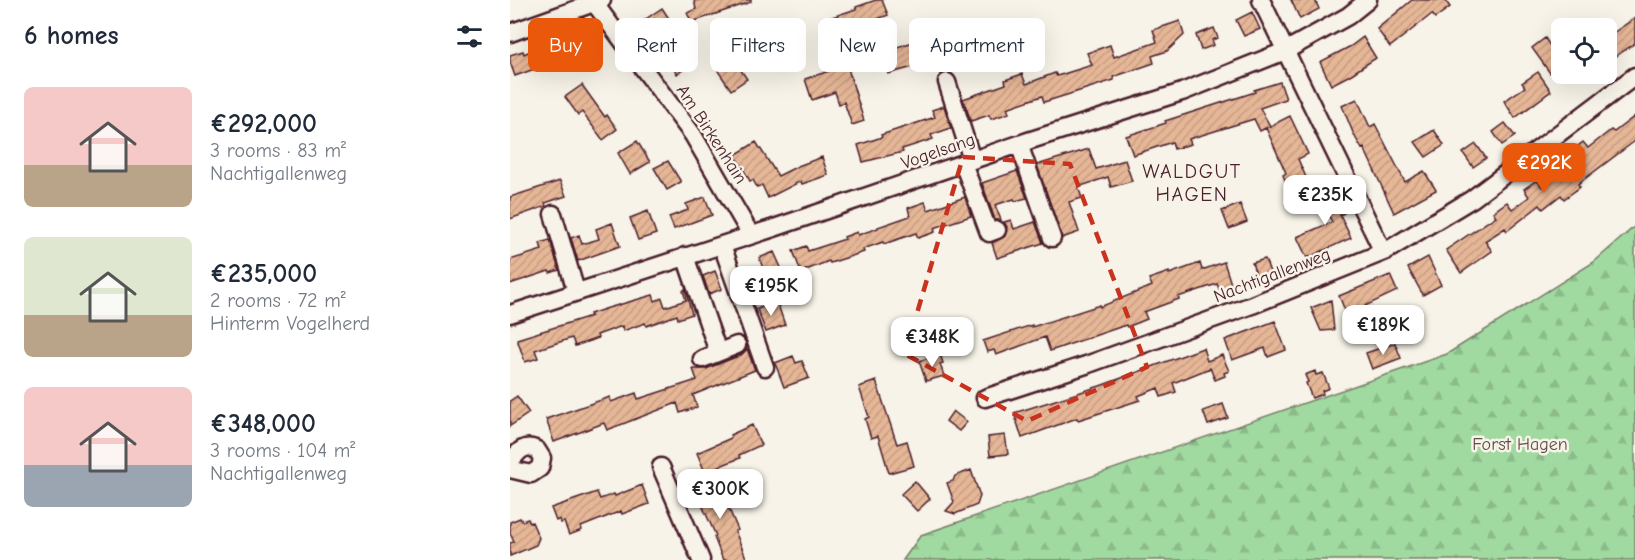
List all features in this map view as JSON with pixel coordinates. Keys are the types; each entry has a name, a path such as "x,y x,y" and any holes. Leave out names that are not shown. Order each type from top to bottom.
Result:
{"street":[{"path":"1261,0 1383,252"},
{"name":"Vogelsang","path":"510,314 1182,92 1285,51 1348,16 1368,0"},
{"path":"510,33 596,1"},
{"name":"Am Birkenhain","path":"596,1 693,135 751,235"},
{"name":"Nachtigallenweg","path":"985,398 1086,365 1241,309 1383,252 1472,199 1635,76"},
{"path":"947,82 989,234 997,230"},
{"path":"1019,144 1052,238"},
{"path":"553,213 576,291"},
{"path":"722,245 765,367"},
{"path":"685,256 718,352"},
{"path":"702,358 737,345"},
{"path":"510,462 519,450 527,447 537,450 542,458 540,468 531,474 510,469"},
{"path":"661,467 701,560"}],"highlighted area":[{"path":"963,157 1070,164 1147,367 1027,421 905,354"}],"green space":[{"name":"Forst Hagen","path":"1635,226 1635,560 903,560 921,535 1447,354 1594,262"}],"building":[{"path":"694,0 751,0 751,2 698,20 698,18 690,18 687,13 696,9"},
{"path":"882,0 888,15 880,18 829,18 856,9 856,7"},
{"path":"1291,0 1315,0 1319,9 1300,19"},
{"path":"1412,0 1445,0 1450,7 1435,18 1432,14 1390,47 1377,29"},
{"path":"662,8 669,18 647,18"},
{"path":"1252,12 1260,29 1244,36 1236,20"},
{"path":"1635,18 1635,43 1617,55 1617,30"},
{"path":"1180,21 1184,35 1167,51 1152,56 1154,63 1113,77 1114,80 1044,102 1042,96 1007,108 1009,113 991,119 989,115 971,121 963,99 1006,84 1005,80 1022,74 1026,84 1055,73 1057,76 1092,65 1087,53 1110,45 1114,57 1157,42 1153,30"},
{"path":"1214,28 1218,38 1212,40 1214,45 1201,50 1196,35"},
{"path":"1363,37 1376,58 1331,85 1320,62"},
{"path":"1545,38 1551,47 1551,72 1550,73 1532,48"},
{"path":"909,43 909,68 897,71 897,47"},
{"path":"523,51 524,54 528,52 528,71 515,76 510,55"},
{"path":"719,72 742,72 747,79 731,90"},
{"path":"826,72 849,72 864,121 852,125 844,102 839,104 835,92 812,100 805,79"},
{"path":"1538,72 1551,91 1515,118 1504,101 1525,87 1522,83"},
{"path":"1280,82 1286,99 1260,108 1270,126 1260,131 1254,119 1189,139 1191,144 1174,149 1172,142 1133,155 1126,136"},
{"path":"582,85 605,117 607,115 617,129 603,140 582,112 578,115 565,97"},
{"path":"1357,99 1370,127 1375,124 1405,182 1424,171 1436,190 1394,213 1364,148 1362,149 1354,135 1342,106"},
{"path":"944,106 951,128 931,135 933,139 902,149 903,152 863,162 858,145 935,117 932,110"},
{"path":"1290,116 1308,154 1298,159 1309,184 1290,192 1283,175 1286,173 1266,128"},
{"path":"1635,116 1635,141 1578,184 1580,187 1564,199 1561,195 1543,209 1540,205 1507,231 1505,228 1485,241 1492,251 1461,273 1446,250 1496,216 1493,212 1507,202 1512,209 1529,197 1524,189 1537,180 1542,187 1574,162 1568,154 1583,142 1588,148 1611,130 1614,132"},
{"path":"1505,123 1515,136 1502,145 1493,132"},
{"path":"1434,130 1444,145 1426,157 1415,142"},
{"path":"637,141 650,162 630,174 618,153"},
{"path":"756,142 778,176 822,157 828,175 802,184 801,181 768,198 762,185 757,187 753,180 750,181 735,155"},
{"path":"1476,144 1486,158 1473,167 1463,153"},
{"path":"1089,149 1096,169 1125,160 1132,181 1111,187 1108,177 1078,187 1082,198 1069,202 1079,232 1062,238 1037,165"},
{"path":"668,161 681,182 667,190 654,168"},
{"path":"1017,171 1027,198 1015,201 1014,199 995,205 1001,220 995,220 982,183"},
{"path":"560,181 566,196 510,219 510,197"},
{"path":"1326,187 1333,200 1336,198 1344,213 1340,215 1351,238 1307,258 1297,237 1332,222 1323,205 1314,210 1307,198"},
{"path":"705,197 712,215 674,229 669,217 688,210 686,204"},
{"path":"965,197 971,216 934,228 935,232 918,238 916,233 884,244 883,242 863,249 864,252 830,263 829,261 801,272 793,251 806,246 808,251 845,239 844,237 857,232 858,235 878,228 910,216 908,208 925,202 928,210"},
{"path":"1240,204 1247,222 1229,229 1222,211"},
{"path":"648,211 656,234 638,240 630,218"},
{"path":"1011,220 1014,229 1035,222 1043,243 997,258 992,243 1005,236 1007,227 1004,222"},
{"path":"612,223 620,246 578,261 571,238 579,235 582,244 599,239 596,229"},
{"path":"550,240 559,270 510,284 510,260 542,250 540,243"},
{"path":"774,252 783,272 767,278 759,258"},
{"path":"1428,257 1441,285 1423,295 1408,268"},
{"path":"1265,259 1270,272 1257,277 1252,263"},
{"path":"1224,262 1232,287 1220,291 1217,284 1178,297 1179,299 1144,312 1147,319 1127,327 1126,325 1050,351 1045,337 996,355 994,350 987,352 983,341 1100,305 1100,307 1152,286 1149,279 1169,272 1169,274 1200,263 1202,270"},
{"path":"715,271 722,289 709,294 703,276"},
{"path":"1390,275 1397,291 1365,306 1368,312 1349,320 1339,296"},
{"path":"685,289 692,314 678,319 677,315 623,331 622,326 575,346 572,338 535,350 538,358 525,362 517,339 653,295 655,301 662,298 665,307 686,300 683,291"},
{"path":"1331,300 1334,330 1321,331 1311,308"},
{"path":"777,302 785,325 766,332 757,309"},
{"path":"1275,321 1286,350 1268,357 1265,348 1232,360 1225,340"},
{"path":"1395,343 1401,358 1372,369 1366,353"},
{"path":"1203,348 1207,361 1222,355 1229,371 1224,373 1225,376 1215,380 1210,368 1173,383 1176,392 1161,397 1158,388 1138,396 1140,400 1078,420 1077,418 1022,438 1014,413 1100,386"},
{"path":"747,349 755,370 693,395 697,407 680,413 677,403 607,430 604,423 554,442 546,419 610,397 611,402 636,393 638,399 697,380 693,369 706,369 741,355"},
{"path":"940,354 944,376 926,381 919,361"},
{"path":"793,356 796,363 802,361 809,378 784,387 775,363"},
{"path":"1315,371 1316,375 1323,373 1329,388 1322,391 1323,394 1312,398 1305,375"},
{"path":"876,381 897,444 907,441 914,466 889,473 878,436 871,438 865,419 869,417 859,387"},
{"path":"517,396 529,413 510,426 510,401"},
{"path":"1223,404 1228,418 1208,425 1203,411"},
{"path":"953,411 967,422 959,431 946,421"},
{"path":"752,425 761,445 739,455 740,458 705,472 697,453 731,438 730,435"},
{"path":"1005,435 1008,454 990,456 988,437"},
{"path":"971,470 980,496 977,505 955,514 946,511 954,502 947,483 953,481 955,476"},
{"path":"711,475 720,496 723,495 738,530 735,531 747,560 723,560 714,537 716,536 692,483"},
{"path":"915,481 930,499 917,511 901,494"},
{"path":"642,485 649,504 622,514 621,511 581,527 582,530 569,535 564,522 561,523 560,519 556,521 551,508 597,492 600,499 614,494 615,496"},
{"path":"520,518 522,521 528,519 530,523 532,522 539,538 536,545 510,556 510,543 514,542 510,533 510,522"}],"district":[{"name":"WALDGUT HAGEN","path":"1192,182"}]}
